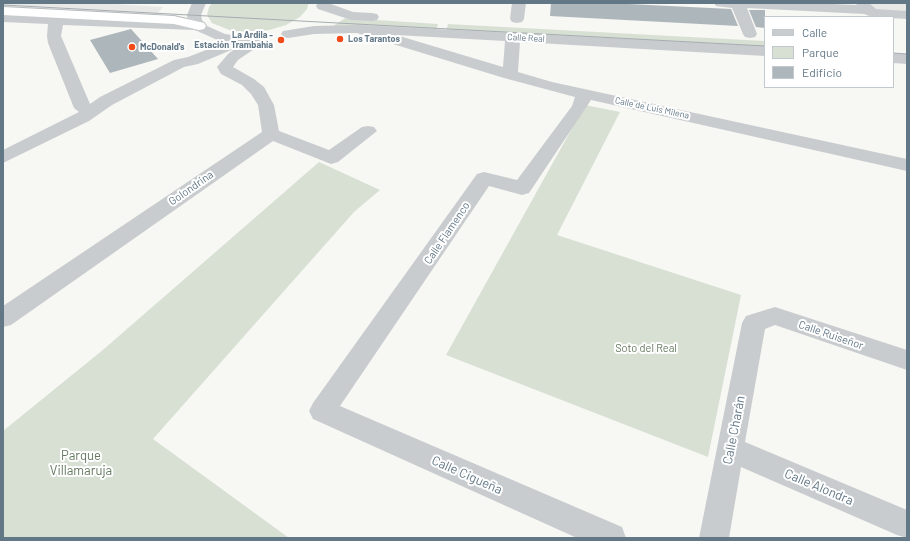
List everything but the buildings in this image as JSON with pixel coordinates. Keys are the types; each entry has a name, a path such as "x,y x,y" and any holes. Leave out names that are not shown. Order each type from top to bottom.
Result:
{"highway":[{"path":"3,12 174,20 202,29"}],"street":[{"path":"353,3 354,10 357,12 379,18"},
{"path":"517,19 519,3"},
{"path":"721,3 865,6 873,13 907,14"},
{"path":"731,3 750,34"},
{"path":"3,157 83,117 106,101 180,63 192,61 231,45 288,34 311,22 320,14 324,5"},
{"name":"Calle Real","path":"324,5 351,16 764,38"},
{"path":"180,63 183,58 201,44 202,29 195,21 194,6"},
{"path":"3,18 202,29 229,39 257,40"},
{"path":"56,21 54,36 56,43 83,108"},
{"name":"Calle de Luis Milena","path":"288,34 314,30 358,29 401,37 510,75 549,86 907,164"},
{"name":"Calle Real","path":"401,37 513,37 764,51"},
{"path":"510,75 513,37"},
{"path":"257,40 233,57 226,67 226,71 248,82 258,91 266,105 271,134 331,158 368,131"},
{"path":"894,45 907,46"},
{"path":"894,58 907,59"},
{"name":"Calle Flamenco","path":"322,411 484,178 522,188 580,106 585,94"},
{"path":"3,144 83,108 106,101"},
{"name":"Golondrina","path":"3,318 271,134"},
{"name":"Calle Ruiseñor","path":"754,323 775,316 907,360"},
{"name":"Calle Charán","path":"714,538 754,323"},
{"name":"Calle Cigueña","path":"322,411 611,538"},
{"name":"Calle Alondra","path":"731,449 907,525"}],"shaded area":[{"path":"3,3 96,3 163,7 156,15 3,8"},
{"path":"866,3 907,3 907,13 872,12"}],"green space":[{"path":"212,3 308,3 308,5 307,9 300,17 286,25 269,30 250,32 232,31 212,23 207,15 209,7"},
{"path":"347,17 438,24 436,31 333,26"},
{"path":"448,24 764,41 764,49 446,32"},
{"name":"Soto del Real","path":"585,105 620,112 557,235 741,295 708,457 446,355"},
{"name":"Parque Villamaruja","path":"319,162 380,190 354,212 153,439 289,538 3,538 3,431 104,349"}],"tram line":[{"path":"3,5 764,46"},
{"path":"894,53 907,54"}],"place":[{"name":"Los Tarantos","path":"340,39"},
{"name":"La Ardila - Estación Trambahía","path":"281,40"},
{"name":"McDonald's","path":"132,47"}]}
